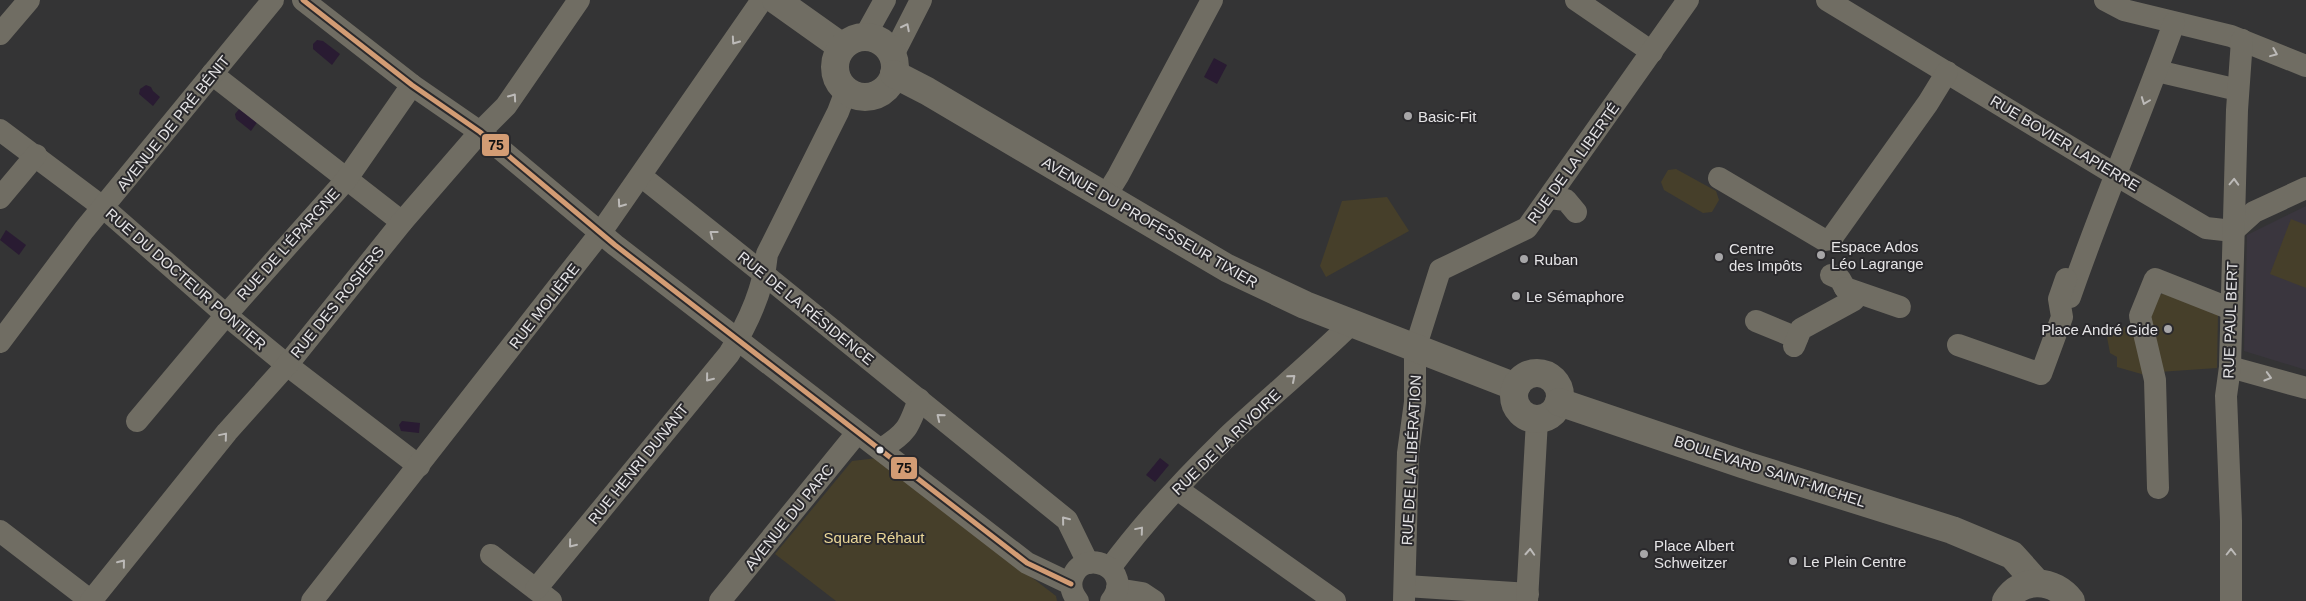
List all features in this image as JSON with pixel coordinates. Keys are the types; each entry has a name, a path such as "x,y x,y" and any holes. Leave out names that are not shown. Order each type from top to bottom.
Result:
{"main road":[{"path":"776,0 854,42 882,41 894,65 890,83 876,95 852,93 840,83 836,74 837,54 854,42"},
{"name":"AVENUE DU PROFESSEUR TIXIER","path":"894,65 926,91 1105,197 1265,288 1415,350 1516,387"},
{"path":"1534,374 1548,376 1558,388 1559,402 1551,415 1537,420 1529,418 1518,409 1514,402 1516,387 1526,376 1534,374"},
{"name":"BOULEVARD SAINT-MICHEL","path":"1559,402 1773,474 1944,527 1980,541 2012,555 2020,591"},
{"path":"2020,591 2057,588 2074,599"}],"street":[{"path":"0,34 29,0"},
{"name":"AVENUE DE PRÉ BÉNIT","path":"0,342 84,230 273,0"},
{"path":"303,0 412,85 480,132 601,232 857,433 882,449 1027,563 1075,593 1076,571 1088,563 1103,564 1110,568 1117,581 1114,595 1142,593 1154,601"},
{"name":"RUE DES ROSIERS","path":"91,601 227,432 287,365 402,222 480,132 506,106 580,0"},
{"name":"RUE MOLIÈRE","path":"312,601 601,232 762,0"},
{"path":"854,42 886,0"},
{"path":"894,65 921,0"},
{"path":"1105,197 1212,0"},
{"path":"1576,0 1652,52"},
{"name":"RUE DE LA LIBERTÉ","path":"1415,350 1440,270 1527,228 1688,0"},
{"name":"RUE BOVIER LAPIERRE","path":"1827,0 2206,228 2233,231"},
{"path":"2105,0 2124,10 2242,40 2306,66"},
{"path":"2070,297 2094,226 2157,71 2174,23"},
{"name":"RUE PAUL BERT","path":"2231,601 2231,521 2226,396 2230,367 2238,90 2242,40"},
{"path":"1719,178 1824,240 1831,239 1944,70"},
{"path":"2157,71 2238,90"},
{"path":"212,74 402,222"},
{"name":"RUE DE L'ÉPARGNE","path":"138,421 226,315 346,180 412,85"},
{"path":"765,275 780,262 852,93"},
{"name":"RUE DU DOCTEUR PONTIER","path":"0,130 36,155 104,208 226,315 287,365 419,466"},
{"path":"0,198 36,155"},
{"name":"RUE DE LA RÉSIDENCE","path":"641,176 1067,520 1088,563"},
{"path":"2233,231 2254,212 2306,188"},
{"path":"1549,198 1566,200 1576,212"},
{"path":"1958,345 2041,374 2062,317 2059,299 2069,271"},
{"name":"RUE HENRI DUNANT","path":"543,595 728,354 738,339 765,275"},
{"path":"2158,488 2155,380 2140,316 2155,279 2232,309"},
{"path":"1756,321 1796,342 1801,329 1854,300 1838,281 1900,307"},
{"name":"RUE DE LA RIVOIRE","path":"1110,568 1177,489 1226,438 1320,354 1350,324"},
{"name":"RUE DE LA LIBÉRATION","path":"1405,593 1408,453 1415,402 1415,350"},
{"path":"2230,367 2306,388"},
{"path":"882,449 900,438 919,399"},
{"path":"1405,593 1527,598 1537,420"},
{"name":"AVENUE DU PARC","path":"720,601 857,433"},
{"path":"1177,489 1335,601"},
{"path":"0,531 91,601"},
{"path":"491,555 543,595"}],"shaded area":[{"path":"317,40 323,41 340,54 332,65 313,49 313,44"},
{"path":"1214,58 1227,65 1217,84 1204,77"},
{"path":"146,85 151,87 160,97 153,106 139,94 140,89"},
{"path":"240,108 258,121 251,131 236,119 235,114"},
{"path":"2306,206 2306,370 2244,351 2247,235"},
{"path":"6,230 26,245 19,255 0,240"},
{"path":"402,421 420,423 419,433 401,431 399,425"},
{"path":"1160,458 1169,465 1155,482 1146,475"}],"green space":[{"path":"1676,169 1716,191 1719,200 1712,212 1703,213 1664,190 1661,182 1668,170"},
{"path":"1387,197 1409,231 1326,277 1320,266 1342,201"},
{"path":"2291,219 2306,225 2306,288 2270,274"},
{"name":"Place André Gide","path":"2170,290 2213,314 2218,314 2217,368 2159,372 2145,375 2117,367 2117,357 2110,353 2107,337 2135,321 2152,299"},
{"name":"Square Réhaut","path":"877,458 1056,596 1057,601 836,601 775,554 852,461"}],"transit line":[{"name":"75","path":"303,0 412,85 480,132 615,245 1027,563 1071,584"}],"place":[{"name":"Basic-Fit","path":"1408,116"},
{"name":"Espace Ados Léo Lagrange","path":"1821,255"},
{"name":"Centre des Impôts","path":"1719,257"},
{"name":"Ruban","path":"1524,259"},
{"name":"Le Sémaphore","path":"1516,296"},
{"name":"Place André Gide","path":"2168,329"},
{"name":"Place Albert Schweitzer","path":"1644,554"},
{"name":"Le Plein Centre","path":"1793,561"}]}
